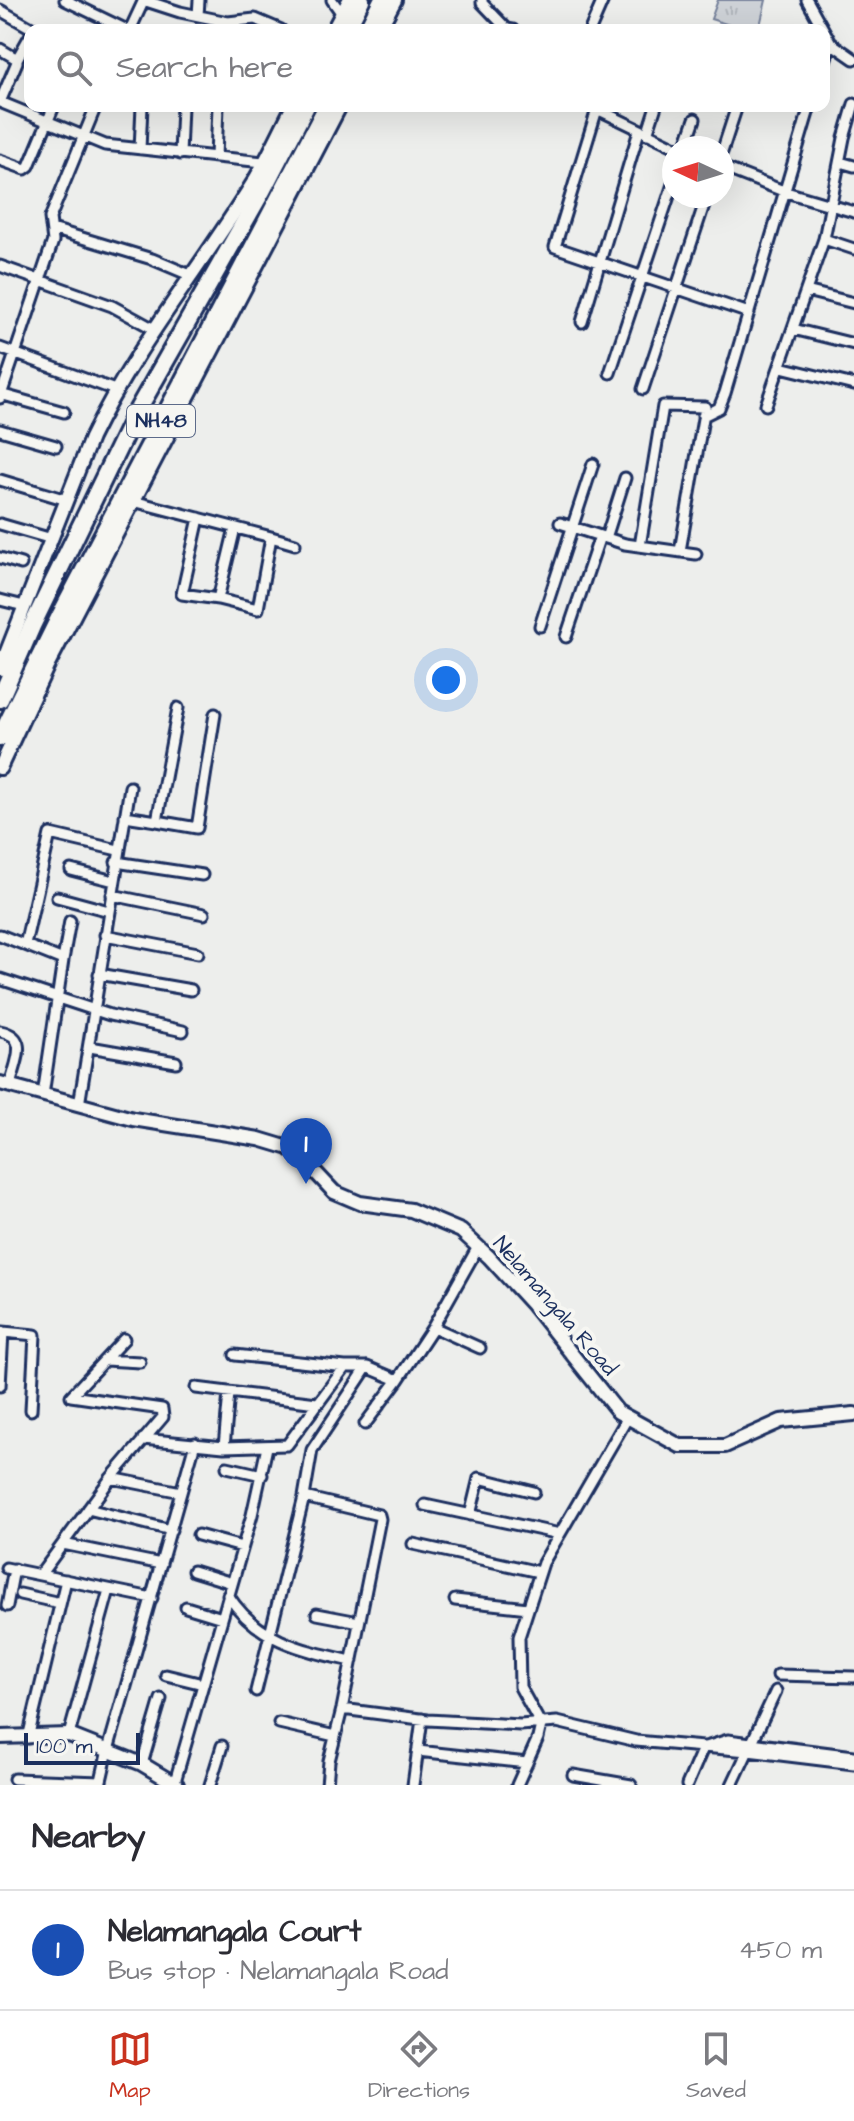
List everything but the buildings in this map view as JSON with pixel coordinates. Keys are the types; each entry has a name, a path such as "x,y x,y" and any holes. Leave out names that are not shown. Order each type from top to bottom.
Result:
{"highway":[{"path":"344,22 361,0"},
{"path":"370,24 382,0"},
{"name":"NH48","path":"0,699 133,418 254,205 303,112"},
{"name":"NH48","path":"0,738 83,570 324,112"}],"street":[{"path":"65,0 115,24"},
{"path":"131,24 144,0 228,22 255,19 267,24"},
{"path":"198,16 199,0"},
{"path":"332,0 344,22"},
{"path":"344,22 349,0"},
{"path":"382,24 395,0"},
{"path":"593,24 603,0"},
{"path":"807,0 820,24"},
{"path":"481,1 502,24"},
{"path":"0,10 24,24"},
{"path":"830,46 831,43 854,59"},
{"path":"24,47 0,102 105,145 263,162"},
{"path":"0,49 17,59"},
{"path":"766,405 824,239 829,203 854,104"},
{"path":"0,160 25,169 52,112"},
{"path":"64,412 0,396 53,241 50,218 94,112"},
{"path":"140,149 142,112"},
{"path":"180,154 182,112"},
{"path":"216,157 218,112"},
{"path":"0,669 91,438 115,390 253,182 290,112"},
{"path":"0,768 47,667 337,112"},
{"path":"596,112 555,247 749,313"},
{"path":"605,112 662,141"},
{"path":"582,322 643,132 653,112"},
{"path":"727,136 735,112"},
{"path":"703,416 719,408 808,112"},
{"path":"689,136 695,119"},
{"path":"840,162 854,166"},
{"path":"734,172 786,192 854,212"},
{"path":"610,373 665,208"},
{"path":"643,389 703,208"},
{"path":"52,229 152,259 190,275"},
{"path":"824,239 854,249"},
{"path":"0,266 112,306 154,329"},
{"path":"806,291 854,303"},
{"path":"793,329 854,344"},
{"path":"0,348 115,390"},
{"path":"781,367 854,385"},
{"path":"640,546 663,406 705,407 680,551"},
{"path":"0,430 56,446"},
{"path":"540,626 593,464"},
{"path":"566,637 625,478"},
{"path":"0,480 67,500"},
{"path":"133,501 295,544"},
{"path":"199,518 182,594 258,609 271,537"},
{"path":"560,523 640,546 696,554"},
{"path":"0,524 52,539"},
{"path":"218,599 235,528"},
{"path":"0,558 21,564"},
{"path":"0,600 24,606"},
{"path":"157,821 178,708"},
{"path":"125,816 197,828 215,714"},
{"path":"79,1105 130,787"},
{"path":"25,945 50,834 118,850"},
{"path":"116,862 202,875"},
{"path":"71,870 114,881"},
{"path":"112,895 204,914"},
{"path":"57,897 109,911"},
{"path":"43,1095 70,921"},
{"path":"0,935 63,960"},
{"path":"105,935 198,953"},
{"path":"99,974 191,990"},
{"path":"0,979 110,1015 183,1031"},
{"path":"0,1031 13,1033 19,1045 5,1084"},
{"path":"90,1047 176,1062"},
{"name":"Nelamangala Road","path":"5,1084 133,1119 259,1139 289,1148 334,1192 360,1203 411,1210 461,1231 532,1304 618,1412 680,1446 725,1446 781,1421 854,1414"},
{"path":"365,1424 433,1327 478,1247"},
{"path":"433,1327 480,1348"},
{"path":"0,1386 2,1332 35,1335 31,1410"},
{"path":"40,1575 111,1478 163,1417 162,1409 71,1396 124,1339"},
{"path":"235,1355 367,1367 398,1380"},
{"path":"105,1360 140,1362"},
{"path":"143,1439 224,1447 287,1445 345,1367"},
{"path":"256,1691 304,1497 312,1450 367,1367"},
{"path":"196,1388 317,1403"},
{"path":"224,1447 229,1393"},
{"path":"517,1785 541,1725 520,1687 519,1637 539,1572 628,1417"},
{"path":"14,1779 101,1784 195,1443"},
{"path":"0,1737 69,1735 142,1764 175,1784 262,1475 267,1447"},
{"path":"227,1467 262,1475"},
{"path":"111,1478 181,1492"},
{"path":"470,1515 479,1478 534,1492"},
{"path":"304,1497 379,1515 352,1661 329,1761 327,1785"},
{"path":"425,1505 560,1534"},
{"path":"88,1509 171,1530"},
{"path":"198,1535 242,1547"},
{"path":"63,1544 161,1564"},
{"path":"413,1544 539,1572"},
{"path":"7,1606 10,1568 152,1598"},
{"path":"193,1571 232,1583"},
{"path":"28,1738 66,1580"},
{"path":"69,1735 109,1590"},
{"path":"20,1594 60,1603"},
{"path":"228,1595 260,1631 308,1651 352,1661"},
{"path":"455,1600 528,1608"},
{"path":"186,1607 222,1618"},
{"path":"317,1614 359,1622"},
{"path":"166,1675 203,1684"},
{"path":"778,1675 854,1677"},
{"path":"732,1785 776,1691"},
{"path":"142,1764 161,1699"},
{"path":"342,1709 422,1719 541,1725 557,1722 636,1741 854,1756"},
{"path":"413,1785 422,1719"},
{"path":"279,1723 335,1736"},
{"path":"210,1785 222,1746"},
{"path":"750,1747 854,1764"},
{"path":"687,1785 703,1748"},
{"path":"418,1751 527,1763"},
{"path":"573,1775 631,1785"}],"green space":[{"path":"718,0 766,0 760,24 726,24 711,19"}],"place":[{"name":"Nelamangala Court","path":"306,1184"}]}
